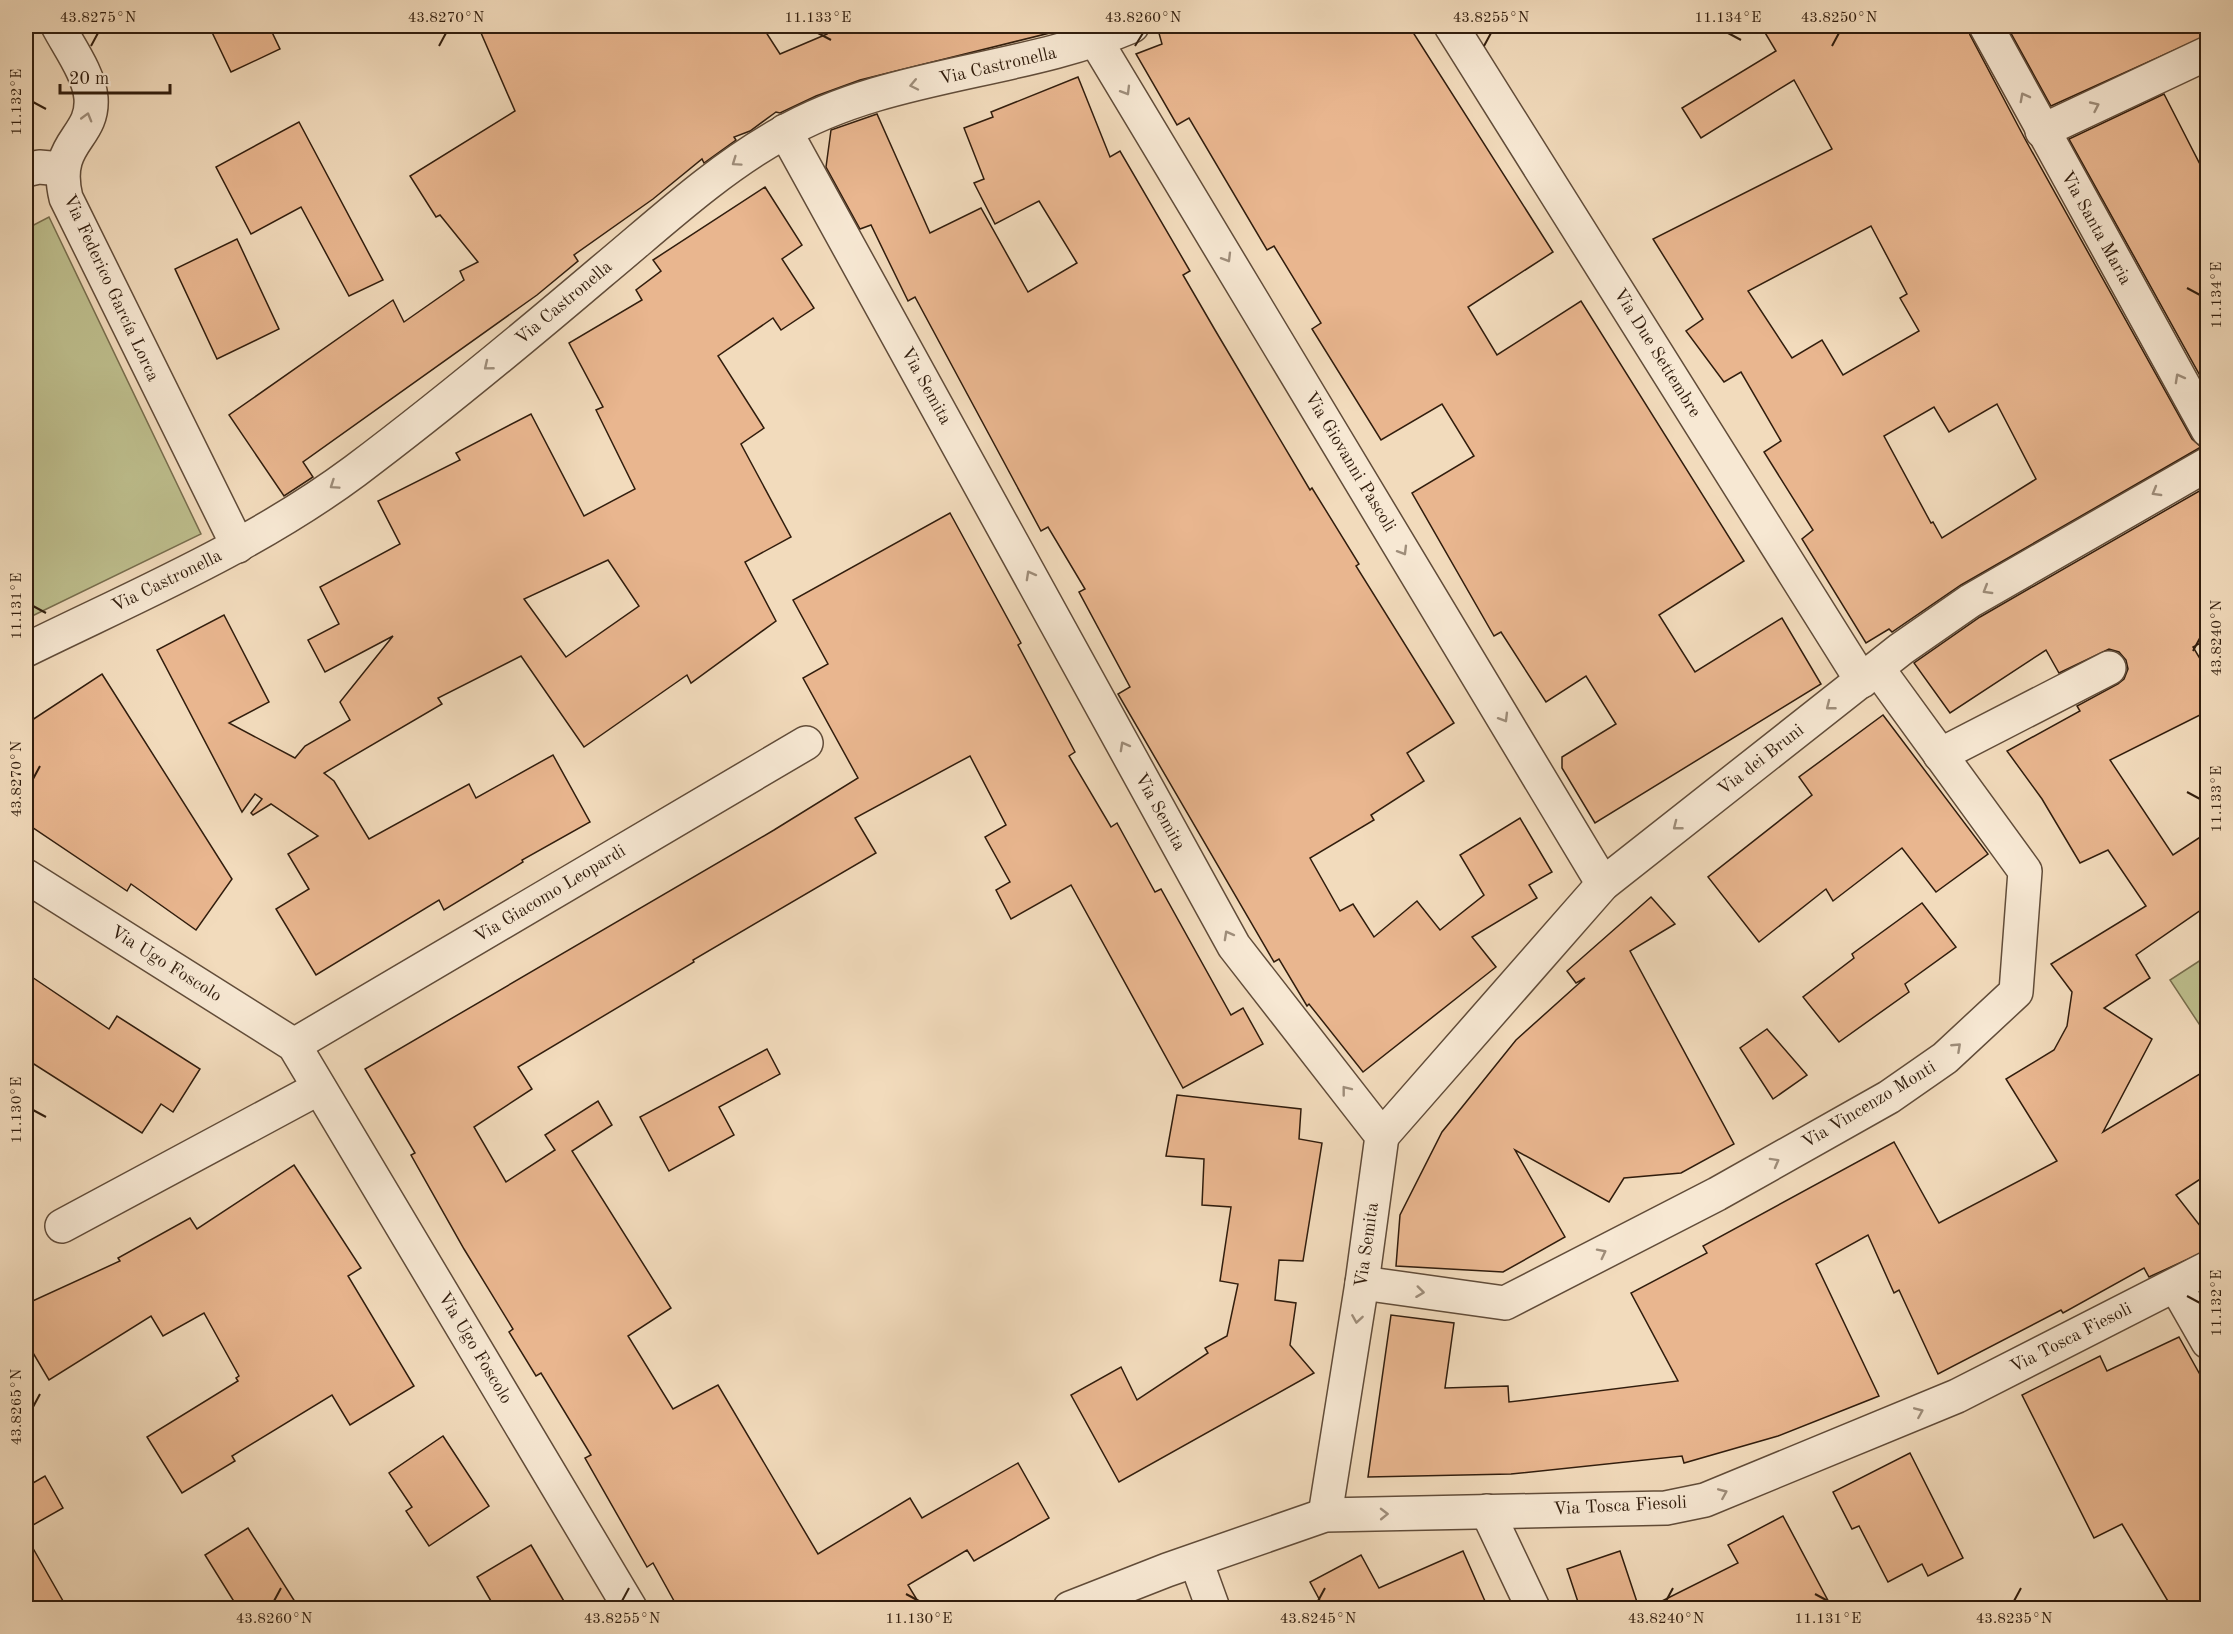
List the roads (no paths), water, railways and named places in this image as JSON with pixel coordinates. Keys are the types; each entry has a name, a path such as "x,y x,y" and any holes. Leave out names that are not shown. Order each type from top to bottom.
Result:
{"street":[{"path":"26,170 39,167 62,169 66,153 84,128 92,99 88,84 58,26"},
{"name":"Via Castronella","path":"26,650 238,546 295,512 373,457 525,336 703,187 785,131 888,90 1048,55 1096,41 1132,26"},
{"name":"Via Due Settembre","path":"1451,26 1870,675"},
{"name":"Via Santa Maria","path":"1986,26 2208,430"},
{"name":"Via Giovanni Pascoli","path":"1096,41 1604,884"},
{"path":"2042,131 2208,53"},
{"name":"Via Semita","path":"785,131 1234,946 1382,1136 1362,1283 1325,1515"},
{"name":"Via Federico García Lorca","path":"62,169 66,198 238,546"},
{"name":"Via dei Bruni","path":"1382,1136 1604,884 1870,675 1970,601 2208,464"},
{"path":"1940,755 2109,668"},
{"name":"Via Vincenzo Monti","path":"1362,1283 1504,1303 1717,1194 1889,1097 1945,1058 2016,992 2025,871 1940,755 1870,675"},
{"name":"Via Giacomo Leopardi","path":"294,1045 806,743"},
{"name":"Via Ugo Foscolo","path":"26,876 294,1045 630,1608"},
{"path":"62,1226 319,1088"},
{"name":"Via Tosca Fiesoli","path":"1070,1608 1325,1515 1666,1508 1705,1500 1957,1396 2208,1268"},
{"path":"2175,1286 2208,1342"},
{"path":"1487,1511 1533,1608"},
{"path":"1196,1561 1213,1608"}]}
